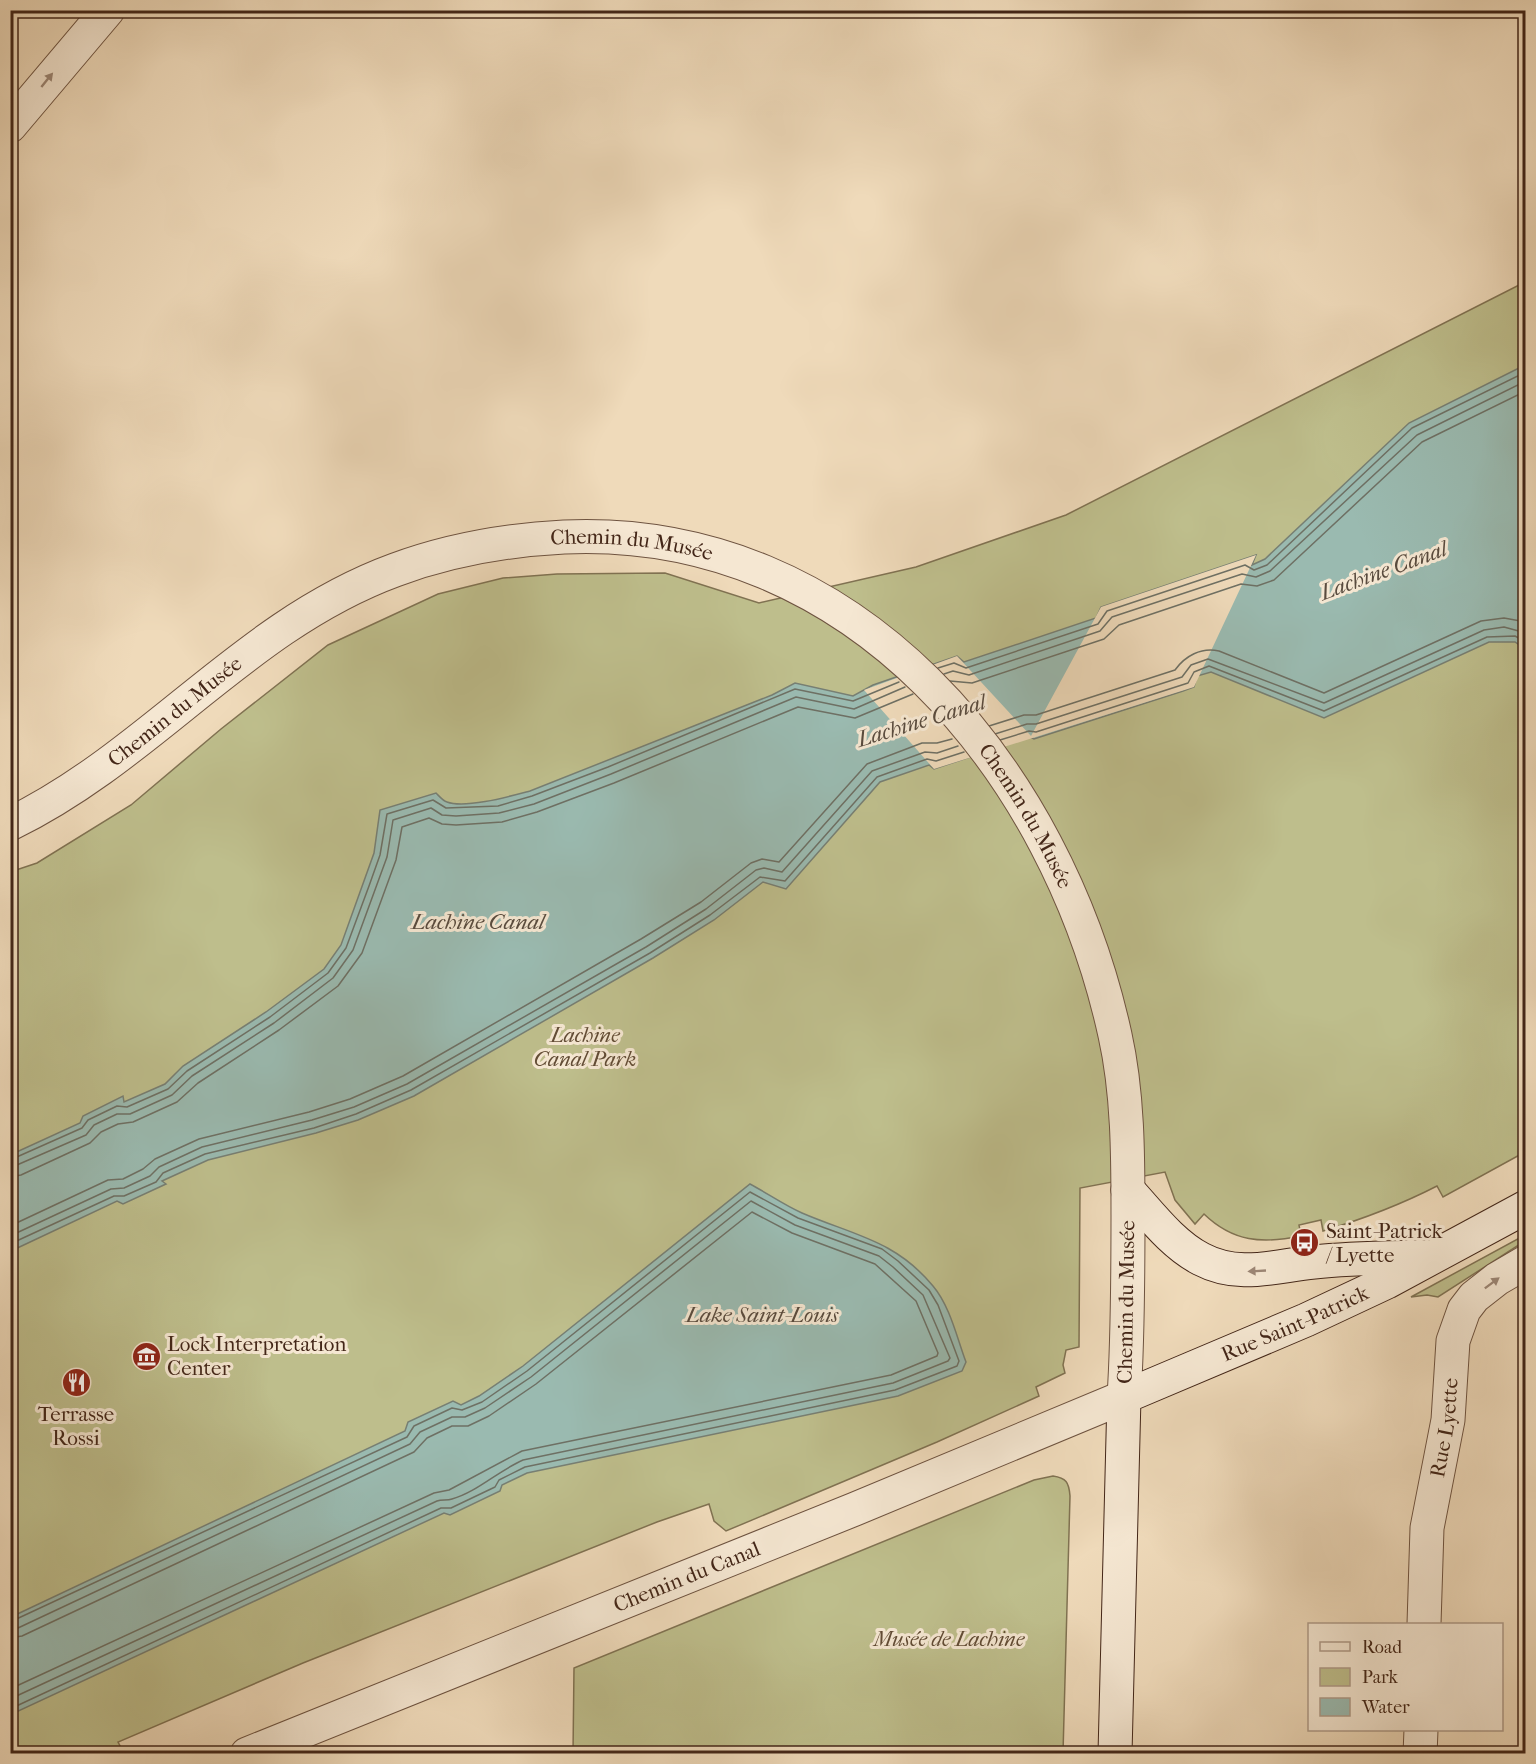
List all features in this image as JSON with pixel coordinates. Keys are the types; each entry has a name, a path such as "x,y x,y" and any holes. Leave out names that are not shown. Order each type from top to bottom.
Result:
{"street":[{"path":"10,126 108,10"},
{"name":"Chemin du Musée","path":"10,824 64,795 99,772 251,649 307,612 395,570 455,551 549,538 613,537 674,545 735,561 795,585 867,628 940,693 987,750 1027,811 1049,850 1091,948 1109,1011 1120,1062 1128,1190 1128,1337 1124,1397 1115,1754"},
{"path":"1128,1190 1172,1238 1192,1254 1211,1264 1243,1272 1314,1262 1435,1256"},
{"name":"Rue Saint-Patrick","path":"1124,1397 1306,1320 1435,1256 1526,1207"},
{"name":"Rue Lyette","path":"1424,1623 1429,1509 1448,1420 1453,1341 1464,1310 1474,1298 1497,1279 1526,1262"},
{"name":"Chemin du Canal","path":"247,1754 844,1514 1124,1397"},
{"path":"1420,1754 1421,1731"}],"green space":[{"name":"Lachine Canal Park","path":"1525,282 1525,1152 1443,1197 1437,1186 1395,1205 1323,1231 1321,1220 1299,1225 1301,1236 1273,1240 1237,1235 1204,1214 1195,1224 1175,1200 1165,1172 1080,1188 1079,1347 1066,1350 1063,1365 1065,1373 1036,1387 1039,1396 937,1442 726,1531 714,1521 709,1504 657,1522 303,1663 118,1742 124,1753 11,1753 10,872 37,863 131,805 221,729 328,645 438,594 503,578 557,574 665,573 759,603 916,567 1066,515"},
{"path":"1525,1235 1525,1241 1438,1297 1427,1295 1411,1297"},
{"name":"Musée de Lachine","path":"1053,1476 1066,1482 1070,1496 1063,1753 573,1753 574,1668 1034,1480"}],"water":[{"name":"Lachine Canal","path":"1525,365 1525,649 1515,642 1489,642 1324,718 1211,672 1197,676 1194,687 1183,691 1034,739 1030,737 934,769 929,765 880,782 786,889 763,882 714,920 653,958 414,1096 358,1120 208,1160 162,1181 166,1184 123,1204 117,1201 11,1251 10,1155 80,1123 83,1116 123,1096 124,1102 165,1084 183,1066 266,1012 324,969 341,945 374,853 380,810 436,793 446,801 465,804 530,791 772,695 795,683 853,696 873,685 957,656 964,662 1096,618 1101,607 1256,555 1252,565 1265,559 1409,423"},
{"name":"Lake Saint-Louis","path":"750,1184 802,1213 888,1248 919,1271 939,1294 949,1313 966,1362 962,1371 898,1396 527,1473 502,1485 500,1491 450,1515 444,1513 16,1712 11,1722 11,1617 405,1431 408,1422 453,1401 461,1405 479,1396 523,1366"}],"pier":[{"path":"1256,555 1194,687 934,769 864,690 957,656 1031,736 1101,607"}],"place":[{"name":"Saint-Patrick / Lyette","path":"1305,1243"},
{"name":"Lock Interpretation Center","path":"146,1356"},
{"name":"Terrasse Rossi","path":"76,1383"}]}
